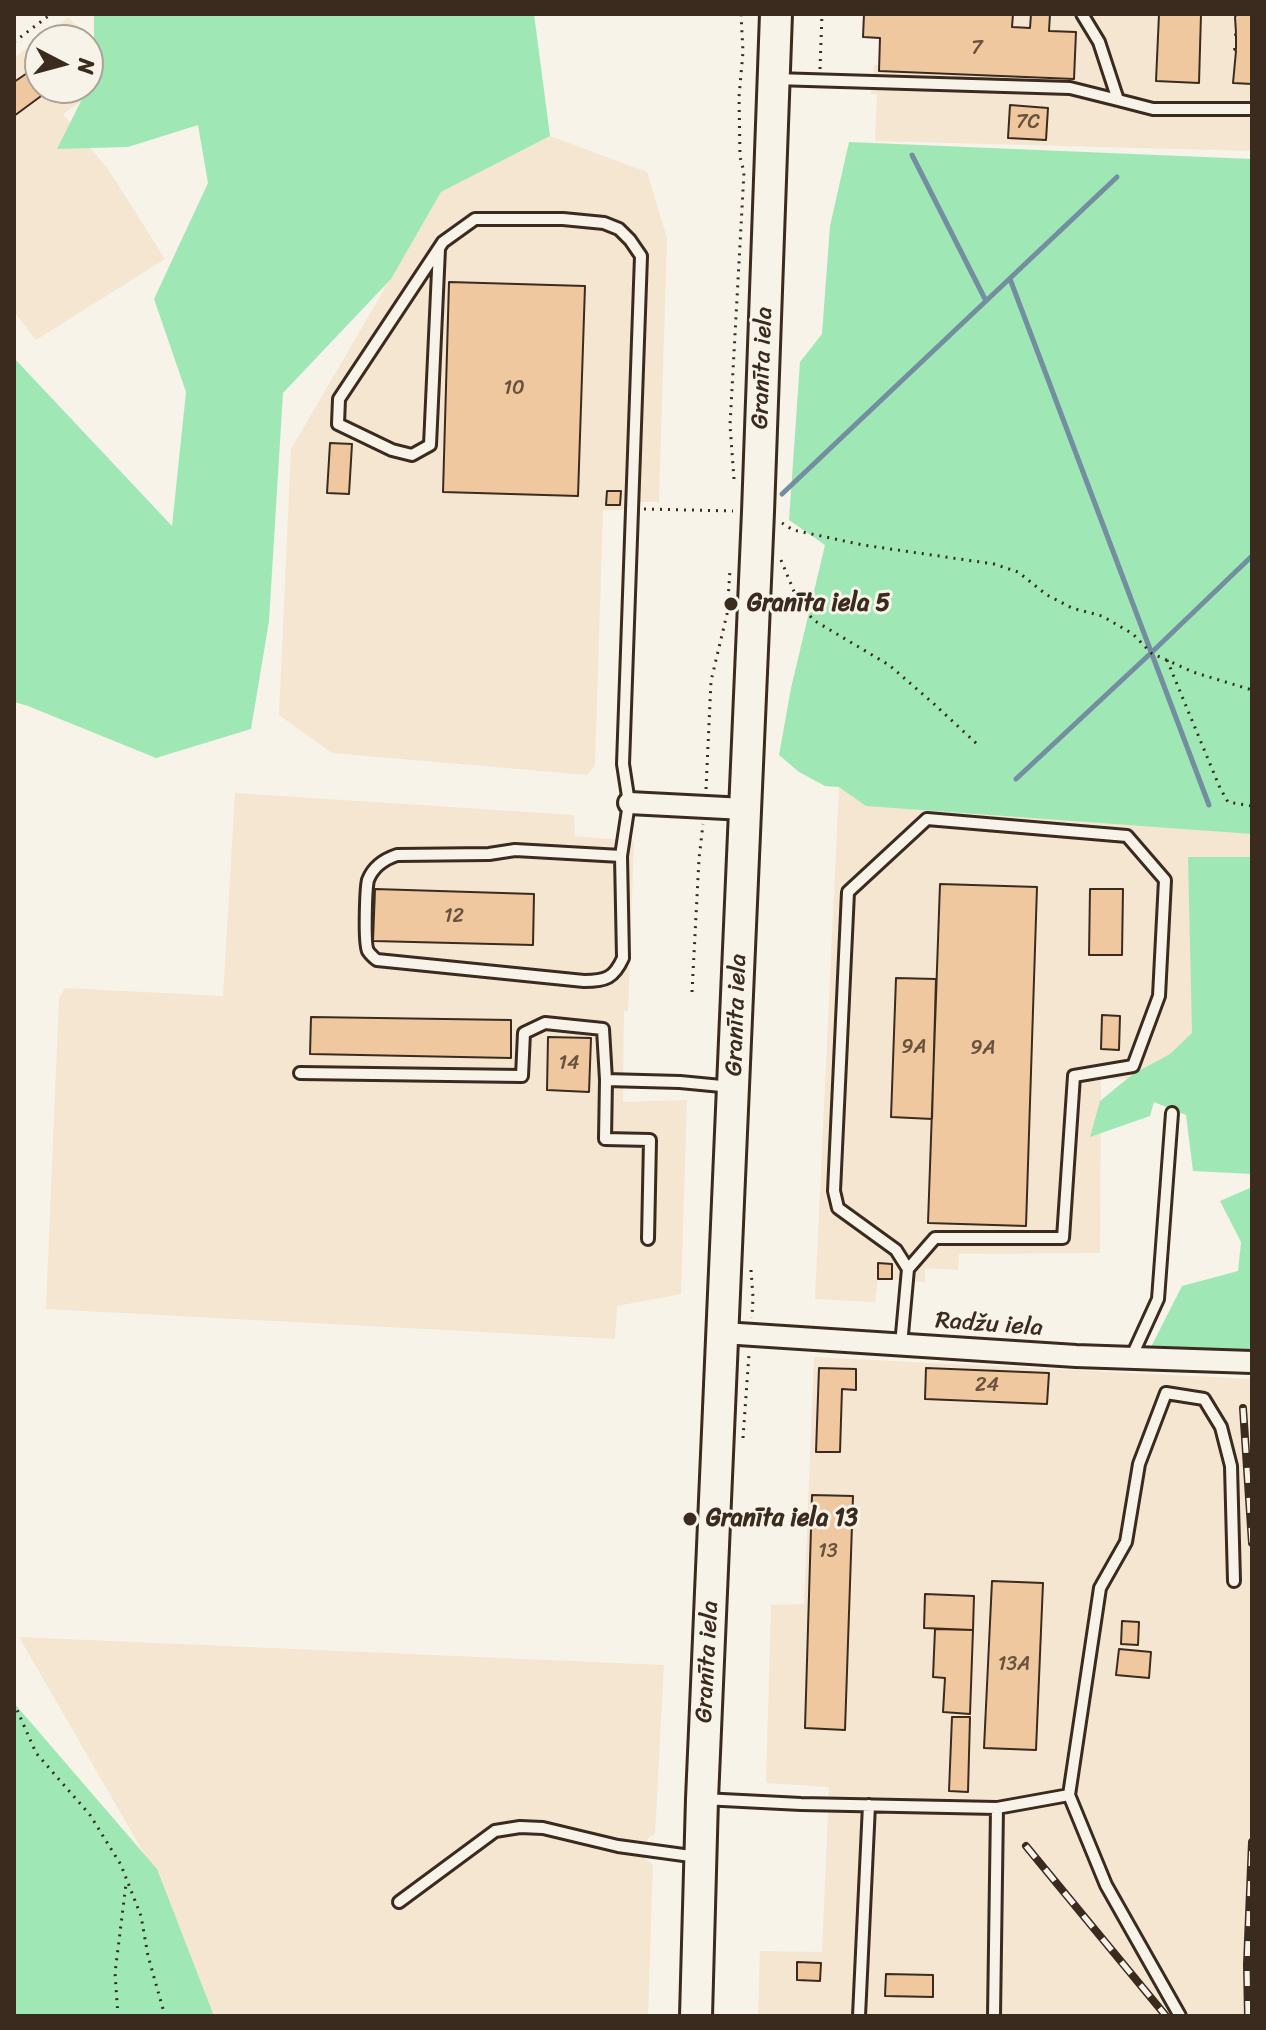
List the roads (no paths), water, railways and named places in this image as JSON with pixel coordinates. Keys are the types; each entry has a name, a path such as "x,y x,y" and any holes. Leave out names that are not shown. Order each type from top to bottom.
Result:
{"main road":[{"name":"Granīta iela","path":"696,2016 702,1799 758,512 776,14"}],"street":[{"path":"629,803 745,809"},
{"name":"Radžu iela","path":"723,1333 1131,1358 1252,1362"}],"lane":[{"path":"1082,14 1099,42 1118,100"},
{"path":"772,79 1070,88 1153,109 1252,109"},
{"path":"439,249 430,445 412,455 392,450 338,424 339,399 443,242 475,219 563,219 604,223 619,229 641,256 623,764 629,803 621,856 623,958 608,978 584,981 377,960 368,952 365,937 368,880 378,865 397,855 489,854 515,850 621,856"},
{"path":"901,1345 908,1269 935,1238 1063,1238 1074,1076 1133,1066 1159,996 1165,880 1127,836 927,819 848,892 834,1191 838,1208 896,1250 908,1269"},
{"path":"300,1073 522,1076 524,1033 545,1023 603,1029 605,1139 650,1140 648,1239"},
{"path":"606,1080 734,1087"},
{"path":"1131,1358 1158,1299 1172,1113"},
{"path":"1180,2016 1106,1885 1069,1795 1100,1588 1126,1542 1139,1464 1166,1393 1204,1399 1221,1427 1231,1466 1234,1581"},
{"path":"702,1799 997,1808 1069,1795"},
{"path":"859,2016 869,1805"},
{"path":"994,2016 997,1808"},
{"path":"399,1902 495,1831 520,1827 543,1828 618,1846 700,1857"}],"waterway":[{"path":"912,155 986,301"},
{"path":"782,494 1117,177"},
{"path":"1010,279 1209,805"},
{"path":"1016,779 1252,556"}],"railway":[{"path":"1243,1408 1252,1543"},
{"path":"1248,2016 1252,1842"},
{"path":"1026,1846 1166,2016"}],"place":[{"name":"Granīta iela 5","path":"731,604"},
{"name":"Granīta iela 13","path":"690,1519"}]}
